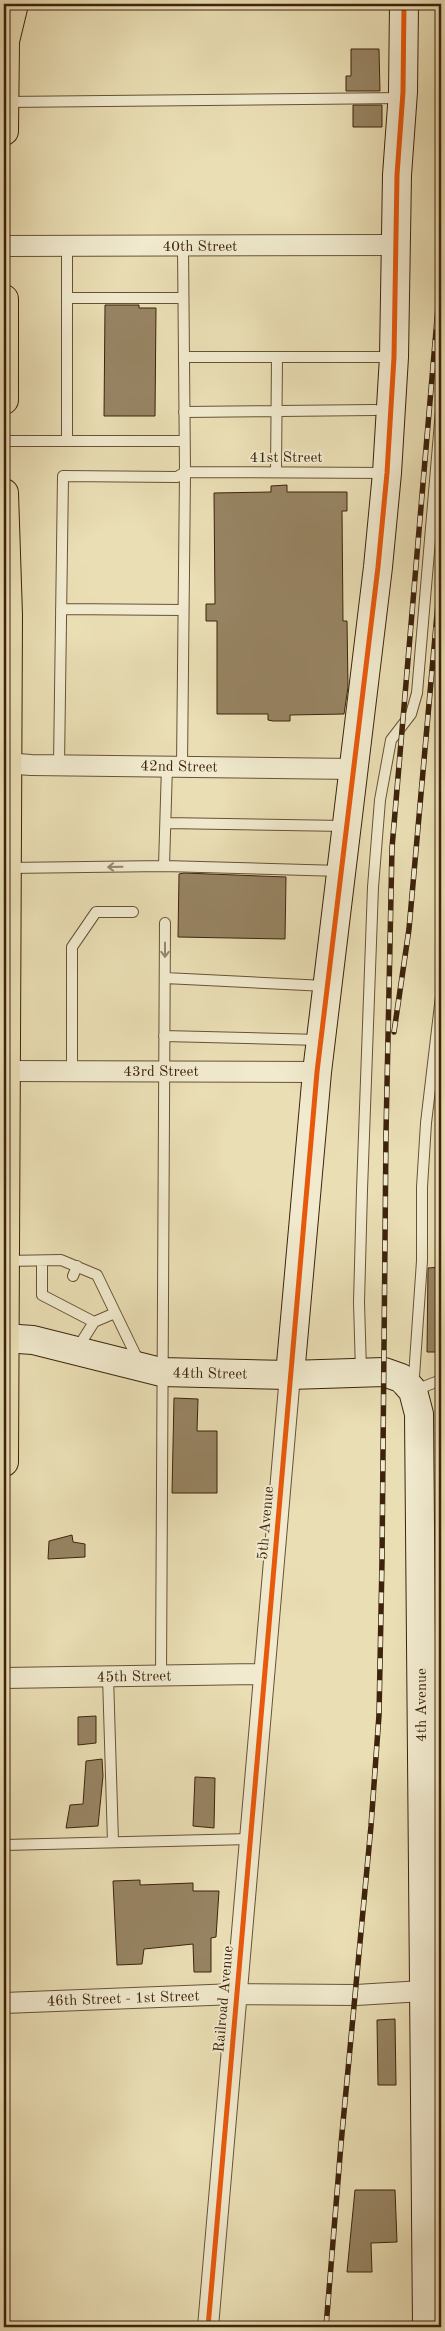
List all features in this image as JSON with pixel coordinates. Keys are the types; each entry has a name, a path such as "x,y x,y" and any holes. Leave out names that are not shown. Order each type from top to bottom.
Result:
{"main road":[{"path":"4,131 4,37 14,4"},
{"path":"4,299 4,400"},
{"path":"4,493 7,868 5,904 4,1462"}],"street":[{"path":"290,1375 317,1072 378,567 387,473 394,357 395,245 397,175 403,98 404,4"},
{"name":"40th Street","path":"4,246 395,245"},
{"name":"42nd Street","path":"6,763 59,766 354,769"},
{"name":"43rd Street","path":"6,1071 317,1072"},
{"name":"44th Street","path":"5,1338 32,1340 151,1370 290,1375 384,1372 401,1378 413,1391"},
{"name":"5th Avenue","path":"264,1674 290,1375"},
{"name":"4th Avenue","path":"413,1391 419,1414 423,1991 432,2020 432,2326"},
{"name":"45th Street","path":"4,1678 264,1674"},
{"name":"Railroad Avenue","path":"208,2327 264,1674"},
{"name":"46th Street - 1st Street","path":"4,2003 236,1994 356,1995 423,1991"}],"lane":[{"path":"4,102 403,98"},
{"path":"67,246 67,440"},
{"path":"164,866 166,823 174,766 183,610 185,472 183,246"},
{"path":"67,298 183,298"},
{"path":"184,357 394,357"},
{"path":"276,472 277,357"},
{"path":"184,412 375,410"},
{"path":"360,1373 362,1349 359,1302 362,1190 374,887 380,800 391,740 411,714 417,693 441,410"},
{"path":"4,440 184,441"},
{"name":"41st Street","path":"61,609 63,476 177,477 185,472 387,473"},
{"path":"59,766 61,609 183,610"},
{"path":"166,823 347,826"},
{"path":"7,868 164,866 341,871"},
{"path":"72,1071 72,946 96,912 133,912"},
{"path":"161,1675 151,1370 163,1071 165,923"},
{"path":"164,978 327,986"},
{"path":"441,996 426,1123 422,1261 413,1391 441,1380"},
{"path":"164,1036 321,1040"},
{"path":"5,1261 42,1262 61,1260 97,1275 115,1314 151,1370"},
{"path":"42,1262 42,1295 65,1302 94,1322"},
{"path":"73,1276 77,1266"},
{"path":"75,1351 94,1322 115,1314"},
{"path":"108,1676 113,1842"},
{"path":"4,1844 250,1839"}],"building":[{"path":"351,49 379,49 380,91 346,91 346,76 351,76"},
{"path":"353,105 382,105 382,127 353,127"},
{"path":"105,305 139,305 139,308 156,308 155,416 104,416"},
{"path":"287,485 287,492 347,492 347,511 342,511 343,621 347,621 348,687 344,714 290,715 290,721 273,721 268,720 268,714 217,714 217,621 206,621 206,604 215,604 214,493 271,492 271,486"},
{"path":"179,874 286,877 285,939 178,937"},
{"path":"441,1267 441,1352 427,1352 428,1268"},
{"path":"174,1398 198,1399 197,1431 217,1431 217,1493 172,1493"},
{"path":"72,1535 73,1542 85,1544 85,1557 48,1559 49,1541"},
{"path":"96,1716 96,1743 78,1745 78,1717"},
{"path":"102,1759 103,1776 98,1826 66,1828 70,1805 83,1804 86,1761"},
{"path":"195,1777 215,1778 214,1828 193,1826"},
{"path":"140,1880 140,1885 193,1883 193,1891 219,1891 216,1937 211,1938 211,1972 194,1972 193,1944 144,1949 142,1964 117,1965 113,1881"},
{"path":"395,2019 396,2085 378,2085 377,2020"},
{"path":"355,2190 395,2190 397,2242 371,2243 372,2272 347,2272"}],"railway":[{"path":"326,2327 371,1826 379,1715 386,1133 392,848 441,272"},
{"path":"394,1032 409,929 441,569"}],"cycle path":[{"path":"208,2327 317,1072 378,567 387,473 394,357 397,175 403,92 404,4"}]}
